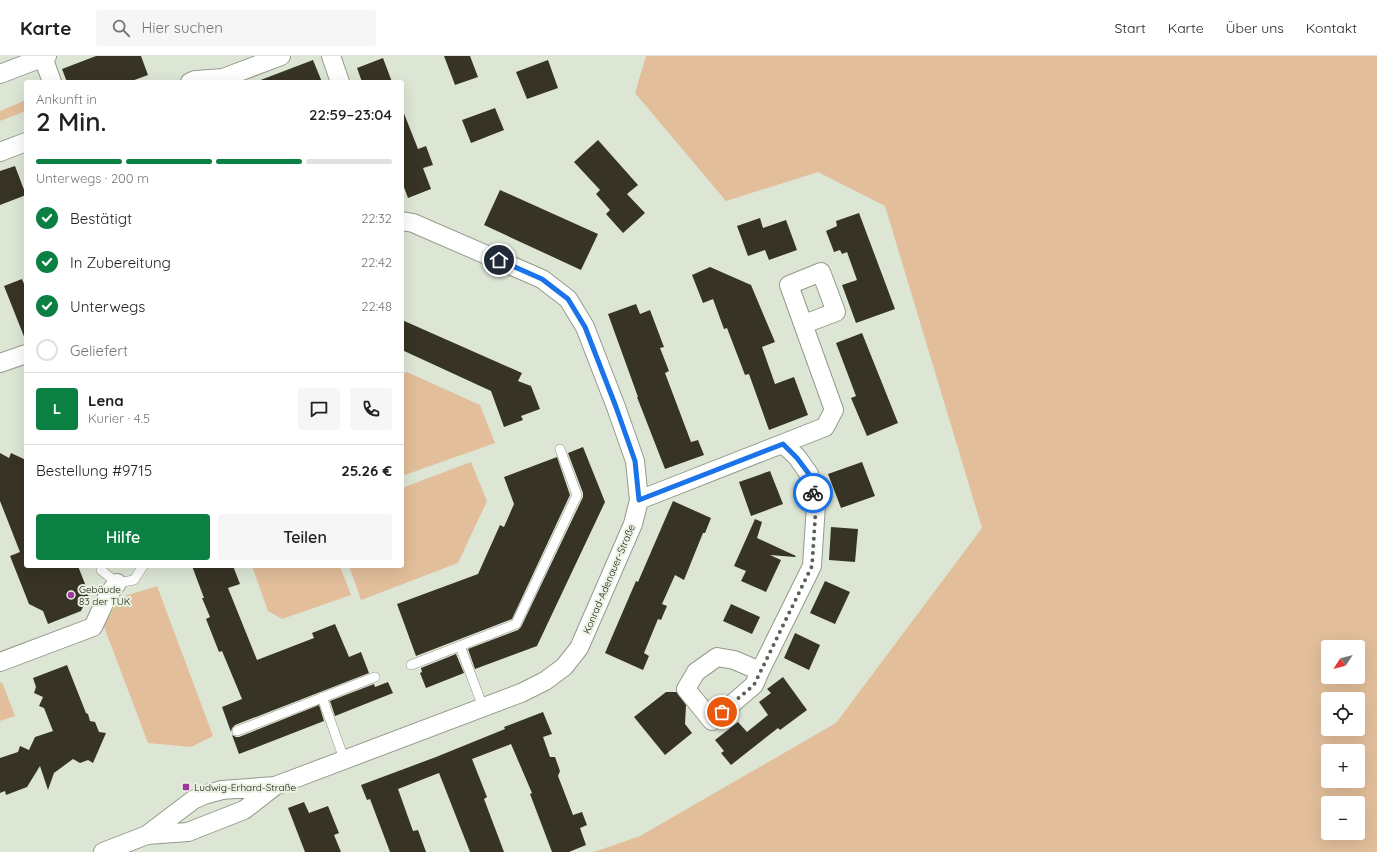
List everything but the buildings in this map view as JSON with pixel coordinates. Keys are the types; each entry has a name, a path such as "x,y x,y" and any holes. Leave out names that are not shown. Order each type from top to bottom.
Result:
{"street":[{"path":"194,80 223,78 281,56"},
{"path":"331,56 339,80"},
{"path":"0,74 45,57 51,80"},
{"path":"0,152 24,143"},
{"name":"Konrad-Adenauer-Straße","path":"147,835 188,832 244,810 275,786 521,693 545,681 564,667 579,648 634,524 639,500 635,461 585,327 568,299 542,279 413,222 404,221"},
{"path":"639,500 825,427 834,410 804,324"},
{"path":"0,363 24,355"},
{"path":"760,671 812,566 816,505 809,474 797,458 783,444"},
{"path":"0,662 94,627 108,595 117,583"},
{"name":"Konrad-Adenauer-Straße","path":"103,852 147,835 192,800 204,795 222,790 275,786"}],"lane":[{"path":"411,665 516,624 577,495 560,449"},
{"path":"102,568 101,570 117,583 134,580 142,568"},
{"path":"460,646 483,707"},
{"path":"237,731 375,677"},
{"path":"322,697 344,759"}],"shaded area":[{"path":"646,56 1377,56 1377,852 594,852 640,836 836,723 982,528 885,206 818,172 726,201 635,93"},
{"path":"24,101 24,112 0,121 0,111"},
{"path":"407,372 480,405 495,443 404,475 404,373"},
{"path":"471,462 487,501 458,563 361,600 350,568 404,568 404,487"},
{"path":"253,568 341,568 351,595 282,619 268,611"},
{"path":"157,586 213,736 191,747 148,743 103,624 122,597"},
{"path":"2,682 15,716 0,721 0,683"}],"way so far":[{"path":"722,712 754,685 812,566 816,505 813,493"}],"place":[{"name":"Gebäude 83 der TUK","path":"71,595"},
{"name":"Ludwig-Erhard-Straße","path":"186,787"}],"route":[{"path":"499,260 542,279 568,299 585,327 635,461 639,500 783,444 797,458 809,474 813,493"}]}
